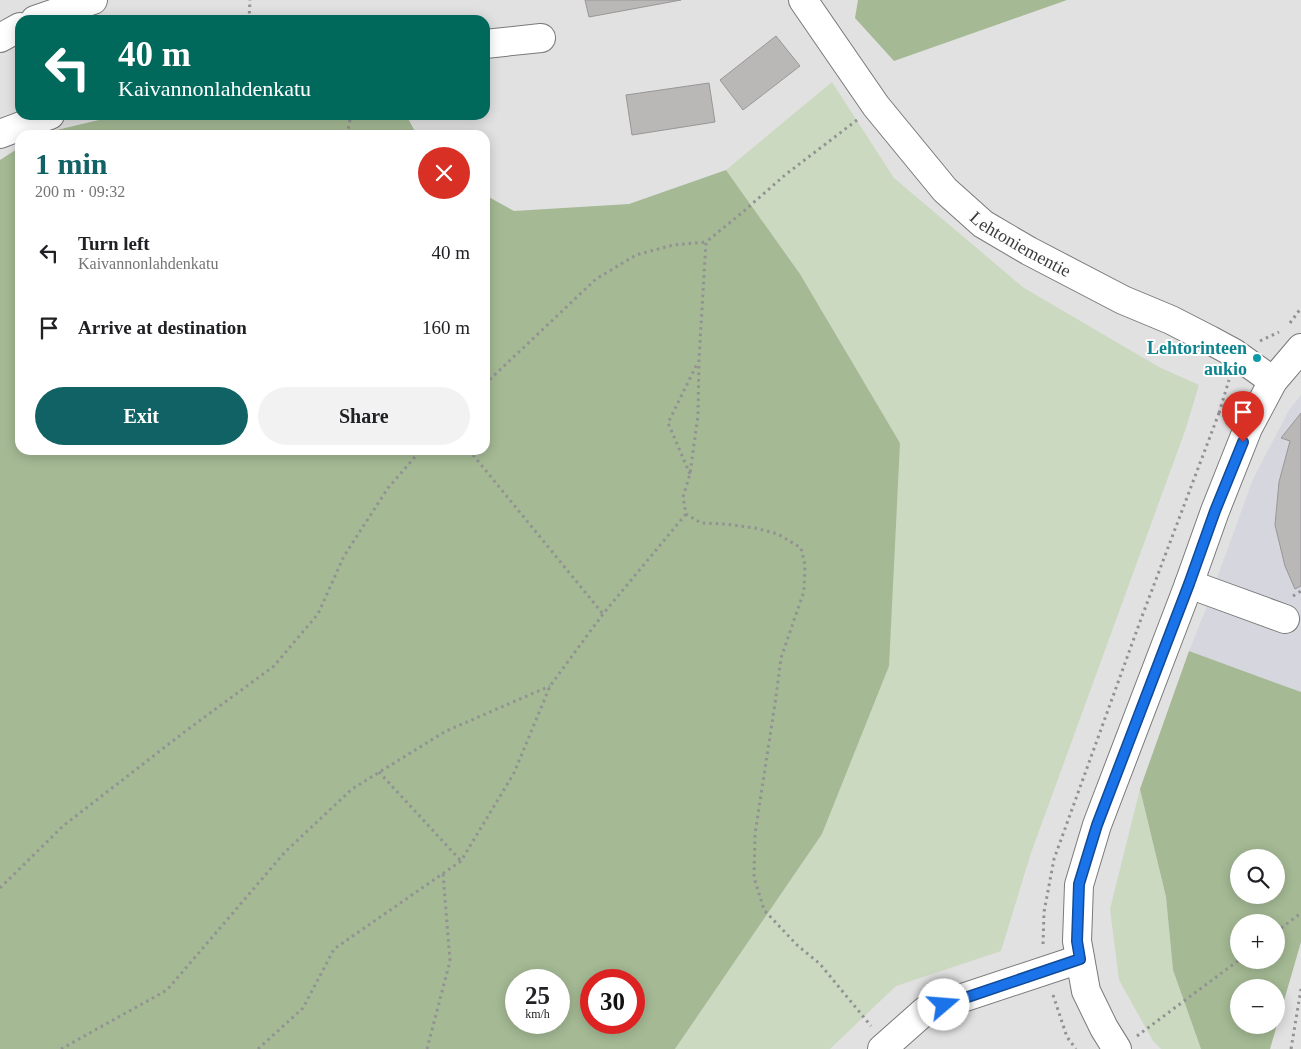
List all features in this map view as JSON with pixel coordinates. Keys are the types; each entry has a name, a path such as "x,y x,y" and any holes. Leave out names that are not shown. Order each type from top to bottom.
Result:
{"street":[{"path":"50,15 93,0"},
{"name":"Lehtoniementie","path":"803,0 876,106 945,190 983,224 1029,251 1115,295 1210,340 1234,353 1273,381"},
{"path":"0,38 15,30"},
{"path":"490,43 540,38"},
{"path":"0,134 37,120"},
{"path":"1126,1043 1104,1028 1086,991 1077,941 1079,884 1097,825 1248,428 1273,381 1301,348"},
{"path":"1189,584 1285,619"},
{"path":"884,1046 926,1010 1080,959"}],"path":[{"path":"249,15 250,0"},
{"path":"490,379 596,279 636,255 674,245 706,242 785,175 876,106"},
{"path":"706,242 699,359 698,415 690,474 683,498 686,514 701,523 755,528 778,534 801,548 805,565 804,591 781,658 755,834 754,878 764,910 797,945 820,964 884,1046"},
{"path":"1290,323 1301,308"},
{"path":"690,474 668,423 699,359"},
{"path":"0,888 63,826 187,730 274,666 318,614 344,556 388,488 417,455"},
{"path":"473,455 603,614"},
{"path":"258,1049 303,1008 334,949 461,861 514,773 550,686 603,614 686,514"},
{"path":"61,1049 167,990 285,852 352,788 446,731 550,686"},
{"path":"378,772 461,861"},
{"path":"427,1049 450,961 443,873"},
{"path":"1285,925 1301,913"},
{"path":"1126,1043 1230,967"},
{"path":"1291,1049 1301,989"}],"shaded area":[{"path":"1301,395 1301,692 1189,651 1253,479 1289,410"}],"green space":[{"path":"858,0 1067,0 894,61 855,18"},
{"path":"832,82 894,178 1024,288 1159,367 1199,385 1185,431 1031,853 1001,951 896,986 830,1049 675,1049 822,834 900,443 800,274 726,170"},
{"path":"99,120 409,120 414,130 57,130"},
{"path":"15,150 15,455 490,455 490,198 514,211 629,204 726,170 800,274 900,443 889,666 822,834 675,1049 0,1049 0,160"},
{"path":"1189,651 1301,692 1301,942 1285,997 1285,979 1230,979 1230,1034 1274,1034 1270,1049 1201,1049 1173,970 1166,897 1140,789"},
{"path":"1140,789 1166,897 1173,970 1201,1049 1161,1049 1153,1041 1119,980 1110,909"}],"building":[{"path":"585,0 681,0 589,17"},
{"path":"776,36 800,66 743,110 720,80"},
{"path":"709,83 715,122 632,135 626,95"},
{"path":"1301,413 1301,586 1295,589 1285,566 1275,525 1279,482 1290,441 1281,438"}],"place":[{"name":"Lehtorinteen aukio","path":"1257,358"}],"route":[{"path":"944,1005 1080,959 1077,941 1079,884 1097,825 1215,511 1243,442"}]}
